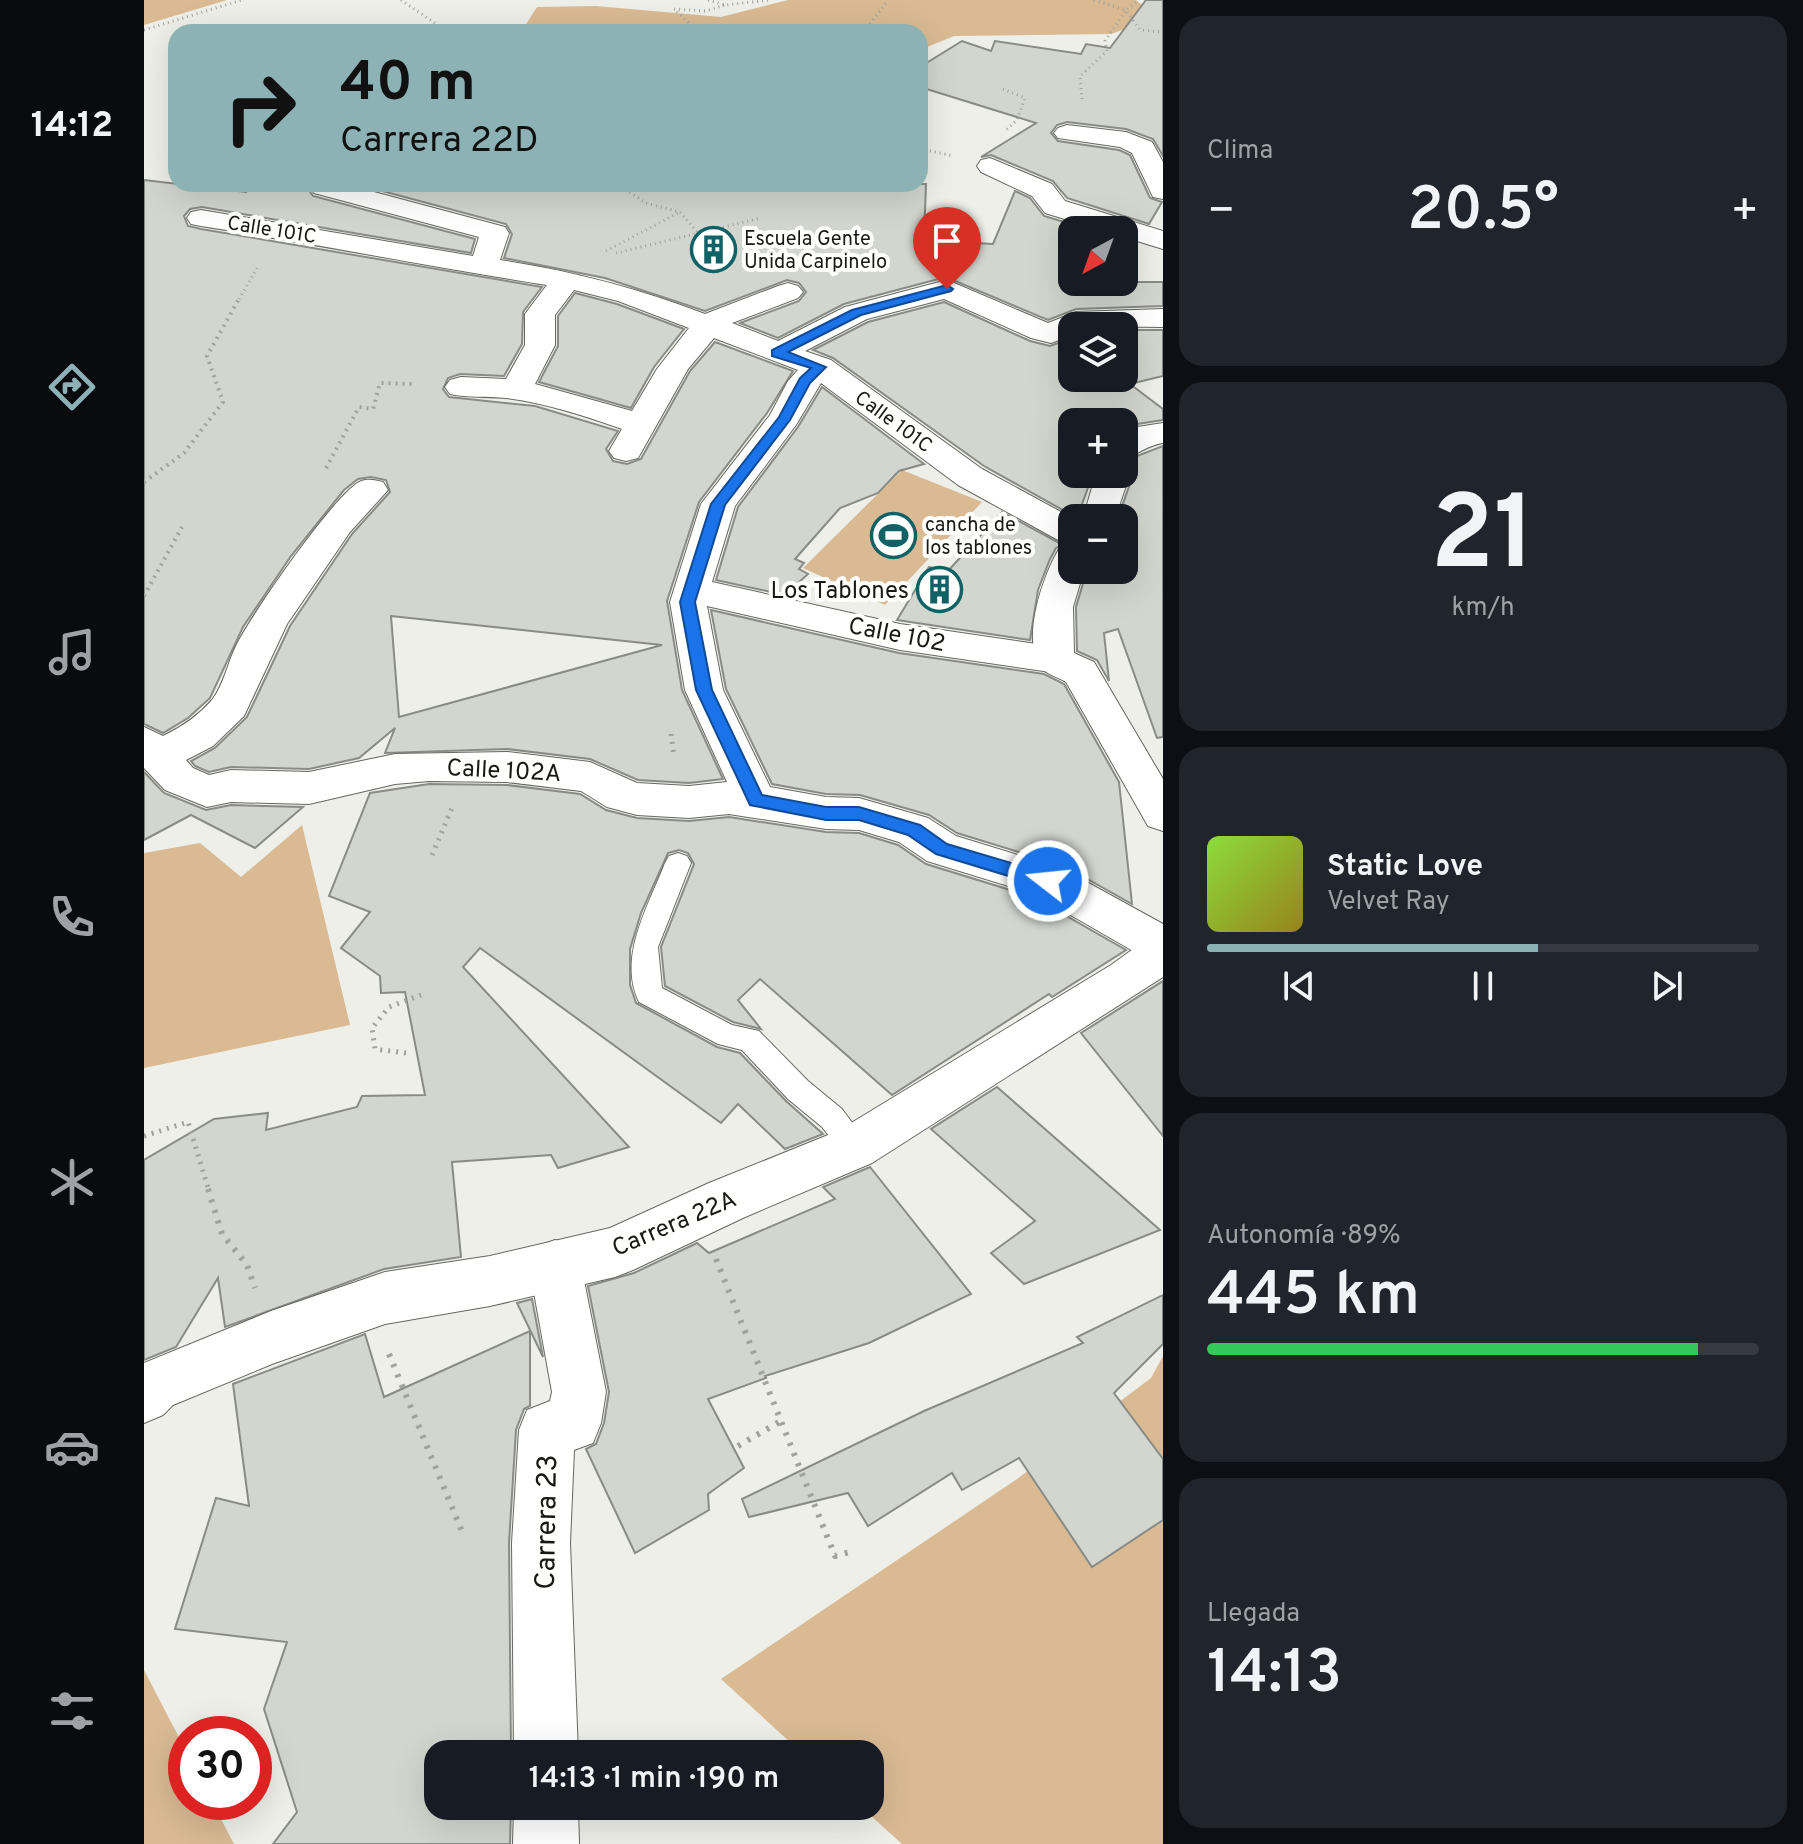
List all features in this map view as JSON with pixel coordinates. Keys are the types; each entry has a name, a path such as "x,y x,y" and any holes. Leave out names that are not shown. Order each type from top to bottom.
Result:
{"street":[{"path":"1067,133 1126,140 1143,148 1157,179 1134,199 1132,216"},
{"path":"990,166 1042,190 1055,207 1086,216"},
{"path":"343,192 495,233 484,266"},
{"name":"Calle 101C","path":"201,218 370,249 567,279 628,295 820,367 970,477 1058,525"},
{"path":"1138,232 1163,240"},
{"path":"516,390 540,345 540,314 567,279"},
{"path":"777,353 856,313 922,293 951,289 1051,334 1076,321 1163,318"},
{"path":"461,387 516,390 602,410 634,438 668,375 709,325 788,292"},
{"path":"756,800 704,690 688,602 718,504 785,418 804,381 820,367"},
{"path":"1138,438 1163,433"},
{"name":"Calle 102A","path":"371,490 338,524 273,616 236,684 230,706 199,736 152,749 179,779 207,791 231,786 309,788 395,769 429,766 567,772 590,777 622,796 637,799 689,802 729,798 826,813 859,814 913,830 942,849 1048,881 1163,949"},
{"path":"1059,584 1050,633 1057,660 1080,672 1163,815"},
{"name":"Calle 102","path":"693,590 900,637 1057,660"},
{"name":"Carrera 22A","path":"144,1396 154,1386 271,1338 368,1303 490,1281 615,1252 698,1213 855,1147 1127,978 1163,949"},
{"name":"Carrera 23","path":"546,1740 541,1543 547,1430 573,1423 579,1392 555,1265"},
{"path":"546,1820 546,1844"}],"lane":[{"path":"678,863 645,947 649,994 728,1036 749,1039 798,1090 832,1118 855,1147"}],"path":[{"path":"144,30 242,0"},
{"path":"401,0 436,24"},
{"path":"708,0 725,5"},
{"path":"690,24 674,9 706,11 725,5 771,0"},
{"path":"870,24 888,0"},
{"path":"1094,0 1126,10 1140,30 1163,32"},
{"path":"1110,138 1115,127 1082,99 1080,76 1107,51 1105,41 1126,10 1139,0"},
{"path":"990,166 996,144 1017,120 1025,98 1003,89"},
{"path":"627,192 644,205 662,211 680,212 699,234"},
{"path":"567,279 591,259 680,212"},
{"path":"591,259 761,218"},
{"path":"144,482 184,453 223,402 207,356 279,231"},
{"path":"326,468 359,407 373,409 380,383 461,387"},
{"path":"144,596 182,527"},
{"path":"406,1053 375,1049 372,1028 389,1007 421,995"},
{"path":"144,1136 188,1122 222,1234 247,1265 271,1338"},
{"path":"698,1213 835,1556 854,1551"},
{"path":"368,1303 463,1534"},
{"path":"738,1446 781,1421"}],"shaded area":[{"path":"144,0 227,0 144,25"},
{"path":"788,0 1136,0 1142,5 1134,26 1111,34 954,36 928,47 928,24 526,24 537,7 596,6 721,17"},
{"name":"cancha de los tablones","path":"902,470 982,502 885,605 803,568"},
{"path":"302,825 350,1025 144,1068 144,853 200,843 241,877"},
{"path":"1163,1356 1163,1844 902,1844 875,1820 884,1820 884,1740 788,1740 721,1679 1017,1479 1151,1378"},
{"path":"144,1670 168,1716 168,1820 221,1820 234,1844 144,1844"}],"building":[{"path":"1146,0 1163,0 1163,156 1153,139 1126,129 1067,122 1057,125 1051,133 1058,141 1119,150 1130,155 1150,198 1162,202 1149,224 1138,221 1138,216 1124,216 1067,198 1053,181 991,155 981,157 1036,123 928,89 928,62 962,41 991,51 995,41 1081,54 1086,44 1110,48"},
{"path":"144,180 168,183 168,192 310,192 313,196 475,239 471,253 202,207 190,209 184,216 188,226 201,229 542,287 523,312 522,344 504,376 460,374 448,378 443,389 449,397 535,406 618,431 606,449 613,461 627,464 641,459 690,371 715,342 793,371 767,413 699,502 667,601 682,690 723,779 689,783 638,780 590,759 507,749 385,753 395,728 359,758 309,769 231,767 209,772 195,766 191,761 215,748 247,717 290,626 352,534 390,492 386,480 371,477 358,479 344,490 291,556 243,627 210,698 188,718 163,733 144,724","holes":["391,616 662,645 399,717"]},
{"path":"1015,191 1030,198 1044,216 1058,220 1058,296 1138,296 1138,282 1163,282 1163,306 1076,309 1058,312 1058,316 1048,320 946,277 844,304 778,338 740,323 799,301 806,292 799,283 787,280 705,311 605,278 504,258 512,234 506,224 386,192 926,192 924,240 993,244"},
{"path":"575,293 617,304 684,329 654,367 631,408 539,382 558,346 558,316"},
{"path":"944,302 1030,341 1050,346 1058,343 1058,392 1138,390 1163,409 1163,420 1138,424 1138,408 1058,408 1058,488 1088,488 1082,504 1058,504 1058,507 984,466 833,358 813,350 868,322"},
{"path":"1138,330 1163,330 1163,376 1138,382"},
{"path":"822,387 924,464 899,471 878,493 840,508 795,559 804,563 799,569 808,574 785,595 716,580 738,507 798,427"},
{"path":"1163,446 1163,737 1157,738 1118,629 1104,633 1109,681 1097,660 1077,651 1076,607 1083,584 1138,584 1138,504 1123,504 1128,488 1138,488 1138,456"},
{"path":"1002,512 1058,542 1038,590 1030,640 897,620 929,567 947,572"},
{"path":"711,610 899,653 1044,674 1064,684 1119,782 1132,904 1064,866 957,833 929,815 860,795 826,794 772,784 726,689"},
{"path":"144,772 164,793 206,810 231,805 303,807 255,848 191,815 144,840"},
{"path":"429,784 507,785 580,794 606,810 637,818 689,821 729,817 826,832 859,833 898,845 926,864 1033,897 1126,950 1052,997 1049,994 892,1095 760,979 738,1000 761,1029 733,1022 665,986 661,947 694,864 688,853 679,850 668,853 641,913 630,949 630,985 636,1003 717,1047 740,1053 823,1134 785,1149 738,1104 721,1123 480,948 463,967 629,1147 558,1168 551,1155 452,1162 461,1257 384,1269 225,1327 218,1278 176,1347 144,1360 144,1160 214,1119 268,1113 266,1130 357,1107 362,1096 425,1095 405,992 381,993 380,976 341,948 370,912 329,896 370,793"},
{"path":"1163,981 1163,1136 1081,1033"},
{"path":"997,1087 1160,1230 1024,1284 991,1253 1035,1221 931,1129"},
{"path":"870,1167 971,1294 869,1343 765,1376 708,1399 744,1468 708,1494 709,1510 635,1553 586,1449 596,1444 604,1423 609,1392 588,1286 634,1273 697,1243 709,1253 835,1199 823,1187"},
{"path":"1163,1295 1163,1344 1114,1393 1163,1459 1163,1520 1092,1567 1019,1458 962,1490 952,1473 868,1526 848,1493 749,1517 742,1499 924,1411 1083,1343 1077,1337"},
{"path":"532,1299 543,1357 517,1303"},
{"path":"530,1331 530,1406 524,1409 516,1430 509,1543 511,1740 424,1740 424,1820 511,1820 510,1844 273,1844 297,1812 272,1734 272,1716 266,1716 264,1709 287,1642 175,1629 216,1498 249,1506 233,1384 365,1334 384,1397"}],"place":[{"name":"Escuela Gente Unida Carpinelo","path":"713,249"},
{"name":"cancha de los tablones","path":"894,535"},
{"name":"Los Tablones","path":"940,590"}],"route":[{"path":"947,289 922,293 856,313 777,353 820,367 804,381 785,418 718,504 688,602 696,657 703,672 704,690 756,800 826,813 859,814 913,830 942,849 1048,881"}]}
